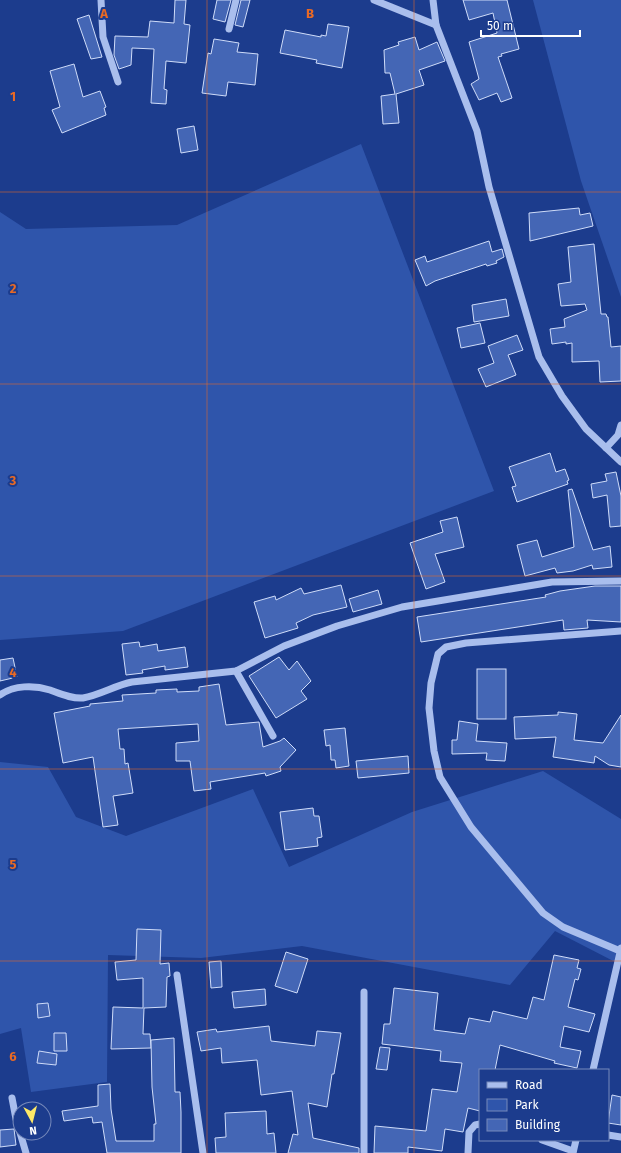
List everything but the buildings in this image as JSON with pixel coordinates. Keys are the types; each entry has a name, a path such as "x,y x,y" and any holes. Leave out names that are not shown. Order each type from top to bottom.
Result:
{"street":[{"path":"101,0 103,37 118,82"},
{"path":"229,29 236,0"},
{"path":"374,0 436,25"},
{"path":"433,0 436,25 477,131 489,187 539,357 562,396 586,428 621,462"},
{"path":"606,448 618,435 621,425"},
{"path":"0,695 9,689 17,687 48,690 73,698 83,698 132,682 236,671 284,646 337,626 402,607 552,582 621,581"},
{"path":"593,1069 620,950 563,927 543,913 471,827 440,777 434,751 429,708 431,683 435,662 438,654 446,647 466,643 508,641 621,631"},
{"path":"236,671 273,736"},
{"path":"177,975 203,1153"},
{"path":"364,992 364,1153"},
{"path":"12,1098 16,1119 26,1153"},
{"path":"468,1153 469,1132 475,1125 479,1124"},
{"path":"609,1135 621,1137"},
{"path":"545,1141 573,1152 576,1141"}],"green space":[{"path":"533,0 621,0 621,297 581,181"},
{"path":"361,144 494,491 123,631 0,640 0,212 26,229 177,225"},
{"path":"0,762 48,767 76,817 126,836 253,789 289,867 412,812 543,771 621,819 621,965 555,931 510,985 302,946 201,958 108,955 107,1082 31,1092 21,1028 0,1034"}]}
